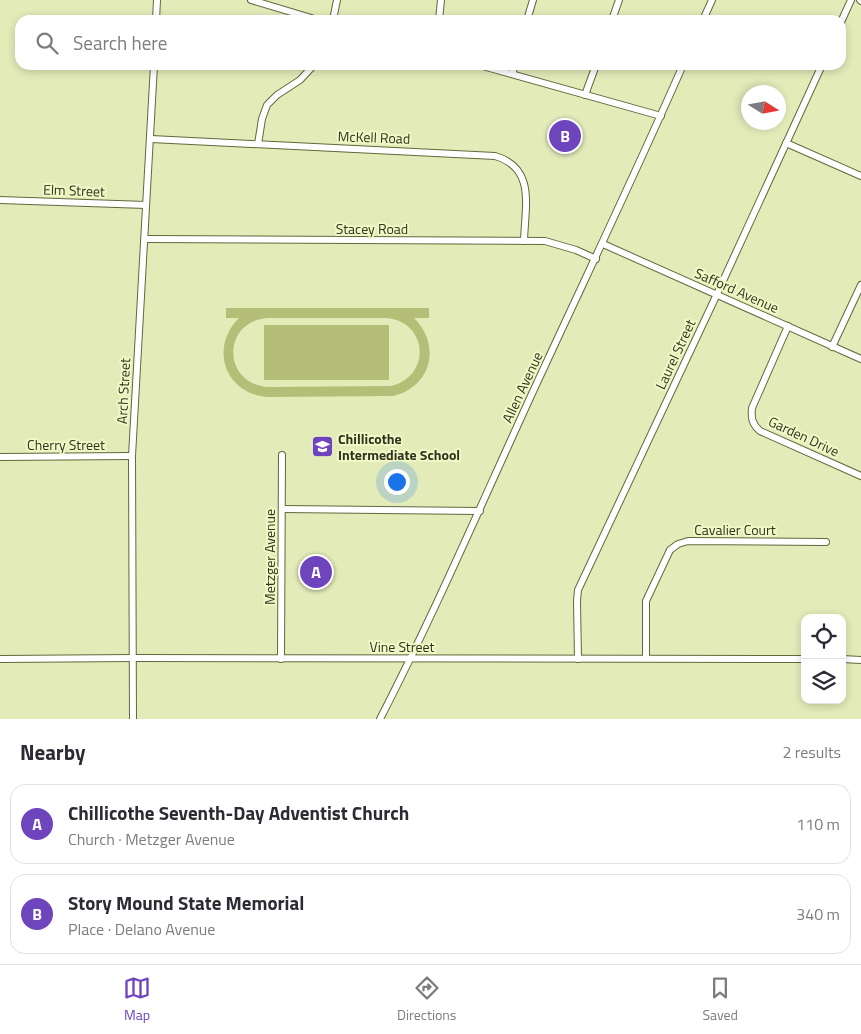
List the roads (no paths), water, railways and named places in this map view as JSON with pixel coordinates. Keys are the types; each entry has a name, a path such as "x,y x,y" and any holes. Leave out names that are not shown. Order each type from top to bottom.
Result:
{"street":[{"path":"156,15 157,0"},
{"path":"251,0 301,15"},
{"path":"334,15 337,0"},
{"path":"440,15 441,0"},
{"path":"528,15 533,0"},
{"path":"614,15 619,0"},
{"path":"705,15 712,0"},
{"path":"844,15 851,0"},
{"name":"Arch Street","path":"132,719 132,456 154,70"},
{"path":"258,144 262,119 267,105 276,95 300,80 309,70"},
{"path":"497,70 661,116"},
{"path":"512,74 513,70"},
{"path":"586,94 594,70"},
{"name":"Allen Avenue","path":"380,719 411,658 480,511 681,70"},
{"name":"Laurel Street","path":"578,659 578,590 820,70"},
{"name":"McKell Road","path":"151,139 495,156 506,159 522,175 525,188 524,241"},
{"path":"786,143 861,176"},
{"name":"Elm Street","path":"0,200 146,206"},
{"name":"Stacey Road","path":"145,239 545,241 561,245 596,259"},
{"name":"Safford Avenue","path":"603,244 861,359"},
{"path":"832,347 861,285"},
{"name":"Garden Drive","path":"788,326 752,408 753,425 760,430 861,476"},
{"name":"Metzger Avenue","path":"281,659 282,455"},
{"name":"Cherry Street","path":"0,457 132,456"},
{"path":"282,510 480,511"},
{"name":"Cavalier Court","path":"646,658 646,601 670,550 678,544 688,541 826,542"},
{"name":"Vine Street","path":"0,659 801,659"},
{"path":"846,659 861,660"}],"place":[{"name":"Story Mound State Memorial","path":"565,136"},
{"name":"Chillicothe Intermediate School","path":"322,446"},
{"name":"Chillicothe Seventh-Day Adventist Church","path":"316,572"}]}
